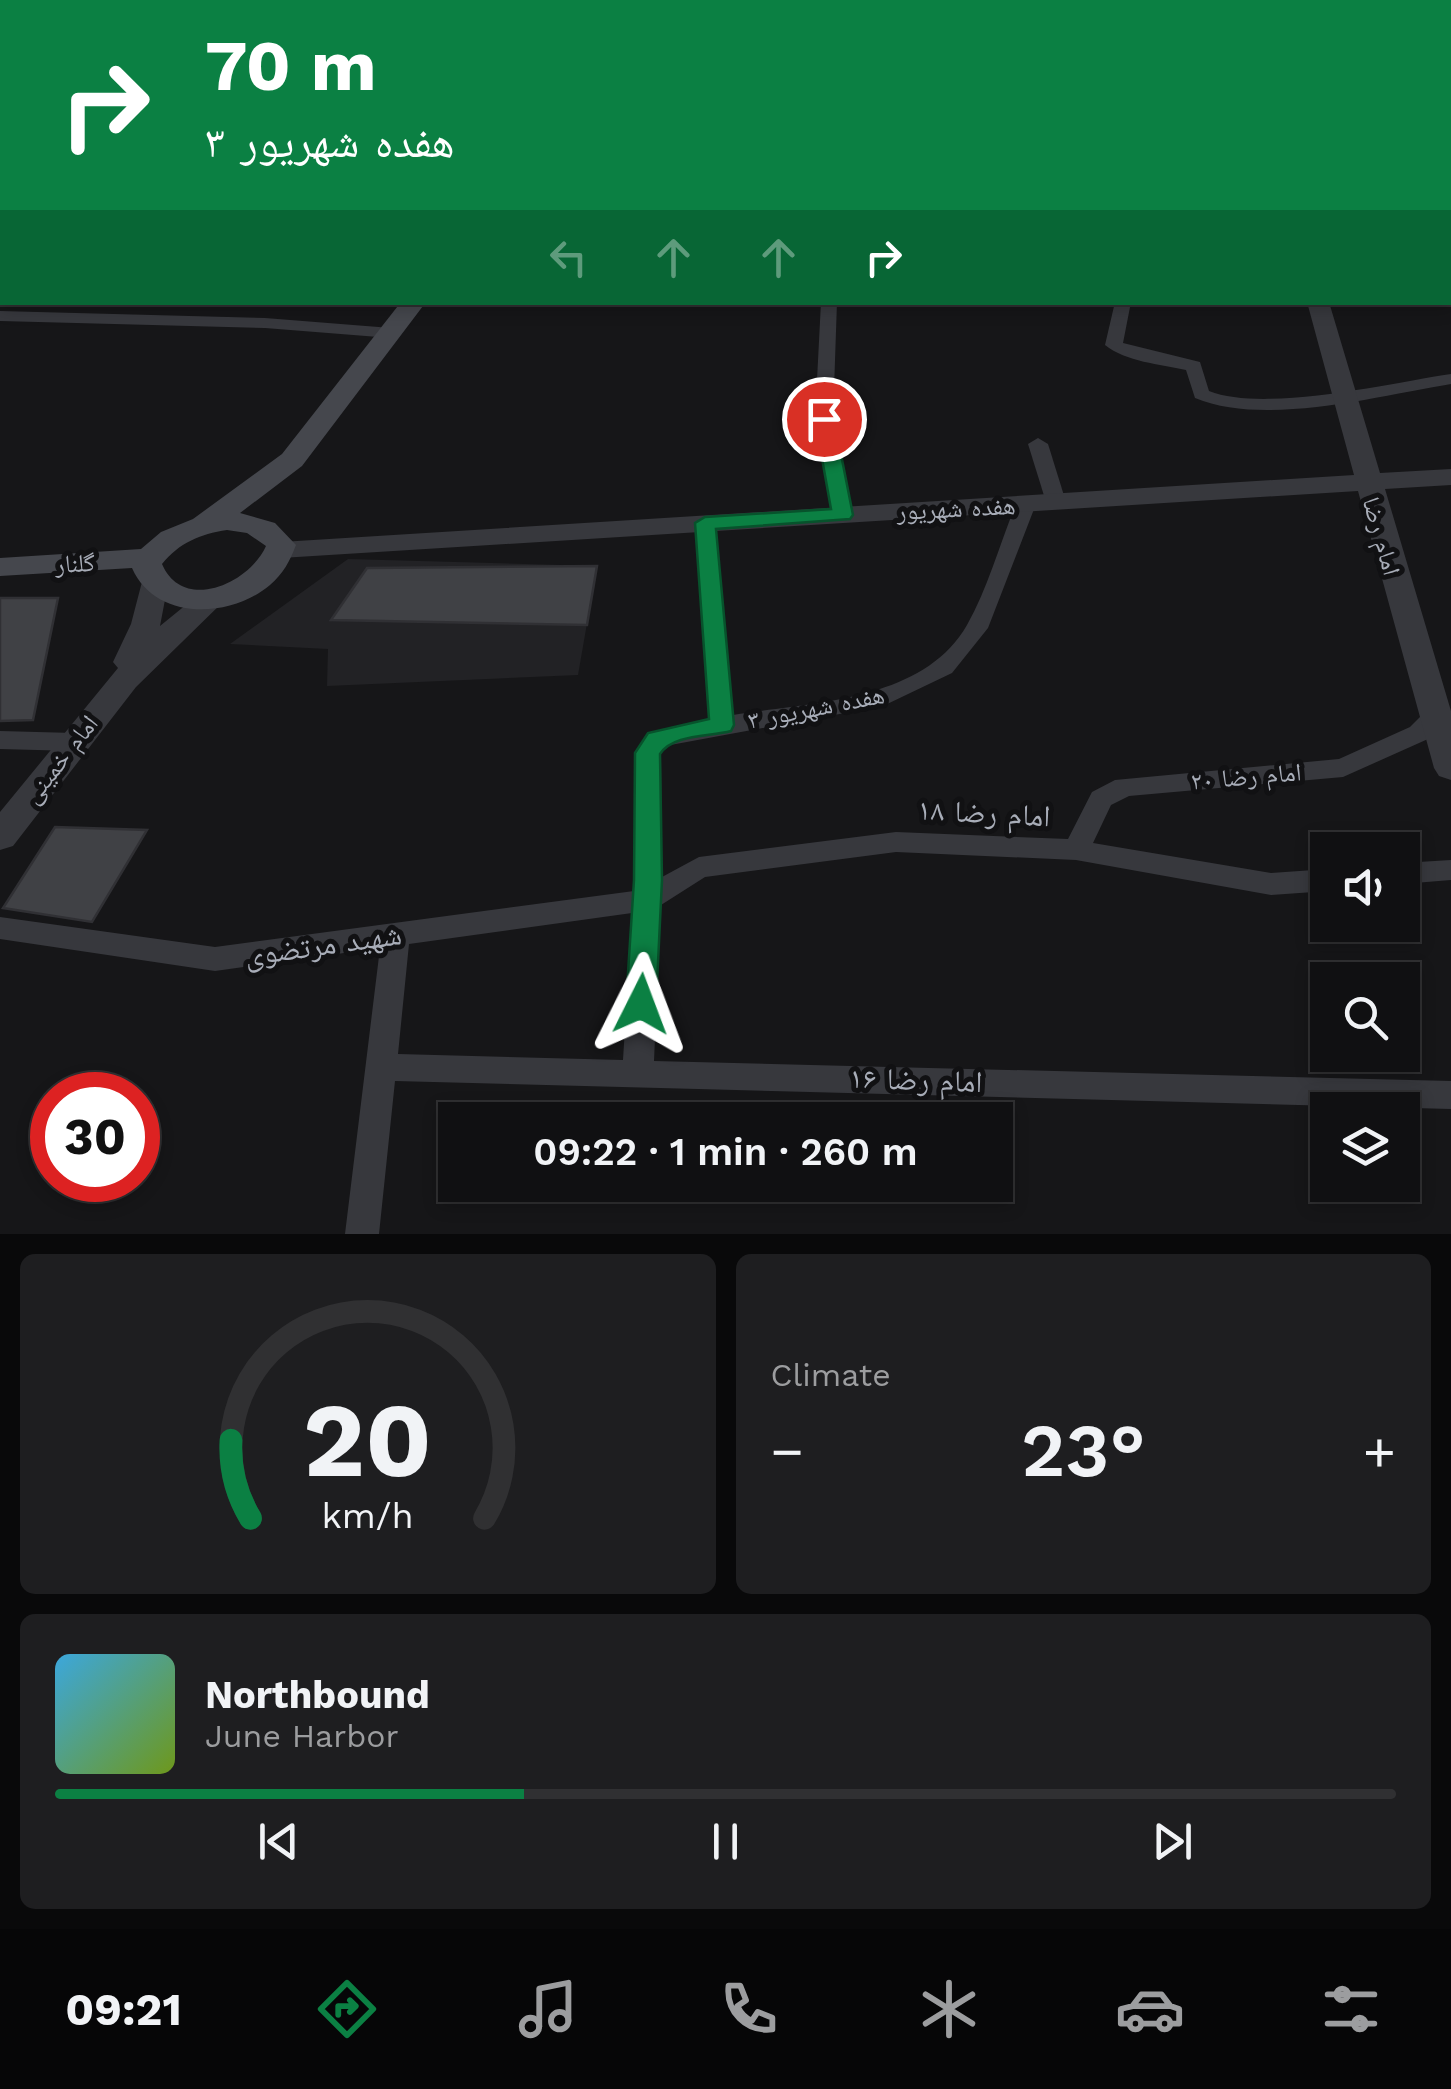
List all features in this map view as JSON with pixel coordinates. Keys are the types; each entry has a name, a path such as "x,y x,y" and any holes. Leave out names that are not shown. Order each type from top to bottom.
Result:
{"main road":[{"path":"292,460 274,503 278,560 266,577 243,590 213,598 186,598 162,592 151,571 175,534 202,524 246,497 292,460 412,305"},
{"path":"202,524 227,520 253,523 276,540"},
{"name":"گلنار","path":"0,567 151,571"}],"street":[{"path":"243,305 265,323"},
{"path":"829,305 824,419 842,515"},
{"path":"1121,305 1114,345 1132,353 1194,366 1205,398 1254,405 1451,379"},
{"name":"امام رضا","path":"1319,305 1366,482 1451,768"},
{"path":"0,316 265,323 390,333"},
{"path":"1038,444 1056,502"},
{"name":"هفده شهریور","path":"276,540 705,523 1451,476"},
{"name":"هفده شهریور ۳","path":"638,1073 648,753 656,740 671,734 883,698 944,668 977,628 1026,504"},
{"path":"705,523 722,725"},
{"path":"120,681 146,624 151,571"},
{"path":"120,681 174,627 213,598"},
{"name":"امام خمینی","path":"0,837 120,681"},
{"name":"امام رضا ۲۰","path":"1076,850 1101,799 1124,787 1343,768 1418,732 1436,716"},
{"path":"0,740 74,742"},
{"name":"امام رضا ۱۸","path":"646,900 699,867 896,842 1076,850 1271,884 1310,881"},
{"path":"1420,873 1451,870"},
{"name":"شهید مرتضوی","path":"0,928 214,960 646,900"},
{"path":"362,1234 396,935"},
{"name":"امام رضا ۱۶","path":"380,1067 1451,1095"}],"shaded area":[{"path":"348,559 597,566 578,675 327,686 328,649 230,644"}],"building":[{"path":"597,566 587,625 331,620 367,568"},
{"path":"0,598 58,598 33,720 0,721"},
{"path":"55,827 147,830 92,922 3,908"}],"route":[{"path":"641,1004 648,880 648,753 656,740 671,734 722,725 705,523 842,515 824,419"}]}
